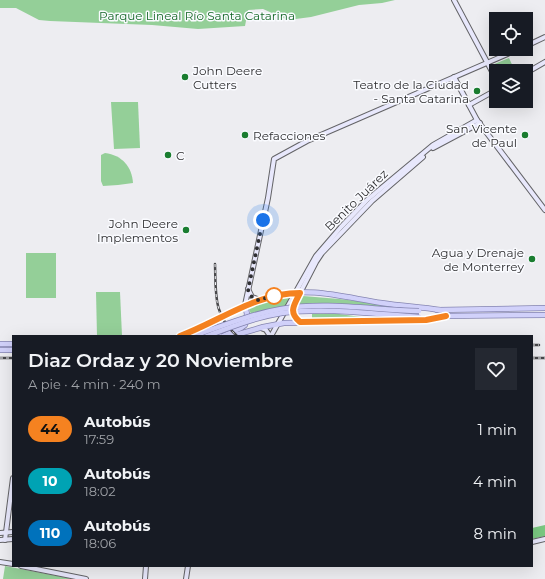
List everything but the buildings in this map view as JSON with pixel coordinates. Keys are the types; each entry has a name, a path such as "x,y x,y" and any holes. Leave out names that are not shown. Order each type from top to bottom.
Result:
{"main road":[{"path":"298,293 293,312 294,317 300,322"},
{"path":"182,335 207,325 245,305 280,295 298,293 323,294 385,304 440,310"},
{"path":"225,335 245,325 247,316 245,305"},
{"path":"196,335 250,316 294,307 336,306 419,311 545,308"},
{"path":"210,335 264,316 302,311 343,311 419,317 545,315"},
{"path":"236,335 279,323 426,320 446,316"},
{"path":"207,325 211,324 218,326 220,331 219,335"},
{"path":"0,344 12,344"},
{"path":"0,350 12,350"}],"street":[{"path":"454,0 488,63"},
{"path":"533,43 545,37"},
{"path":"245,305 268,198 274,159 307,141 504,56"},
{"path":"533,69 545,62"},
{"path":"454,77 479,121 545,210"},
{"path":"469,105 489,94"},
{"name":"Benito Juárez","path":"328,244 372,201 433,148 479,121"},
{"name":"Benito Juárez","path":"271,335 298,293 318,257 367,200 433,144 479,121"},
{"path":"249,287 251,296 260,300"},
{"path":"271,335 282,324 317,322"},
{"path":"260,328 266,330 269,335"},
{"path":"2,540 6,531 12,486"},
{"path":"0,533 6,531"},
{"path":"6,531 12,535"},
{"path":"2,540 12,536"},
{"path":"533,542 545,539"},
{"path":"0,562 12,564"},
{"path":"26,567 86,579"},
{"path":"145,579 146,567"},
{"path":"186,579 188,567"}],"green space":[{"name":"Parque Lineal Río Santa Catarina","path":"0,0 395,0 359,5 311,17 288,20 263,9 248,10 245,26 198,29 152,25 39,20 16,8 0,8"},
{"path":"509,58 512,64 494,64"},
{"path":"111,102 138,102 140,148 114,149"},
{"path":"105,153 116,156 125,163 131,172 133,183 103,186 101,181 101,155"},
{"path":"26,253 56,253 56,298 26,298"},
{"path":"96,292 120,292 122,335 97,335"},
{"path":"293,295 287,306 251,314 248,307 275,298"},
{"path":"303,296 426,309 331,304 297,304"},
{"path":"312,314 339,314 376,319 312,319"},
{"path":"5,566 73,579 3,579"}],"shaded area":[{"path":"545,525 545,536 533,539 533,528"}],"railway":[{"path":"215,264 217,303 224,320 236,335"},
{"path":"533,345 539,345"},
{"path":"0,358 12,358"},
{"path":"533,358 545,358"}],"bus line":[{"name":"44","path":"182,335 207,325 245,305 273,296 289,293 300,293 294,306 293,315 300,322 426,320 438,319 446,316"}],"place":[{"name":"John Deere Cutters","path":"185,77"},
{"name":"Teatro de la Ciudad - Santa Catarina","path":"477,91"},
{"name":"Refacciones","path":"245,135"},
{"name":"San Vicente de Paul","path":"525,135"},
{"name":"C","path":"168,155"},
{"name":"John Deere Implementos","path":"186,230"},
{"name":"Agua y Drenaje de Monterrey","path":"532,259"}],"route":[{"path":"263,220 248,290 251,296 258,300 274,296"}]}
